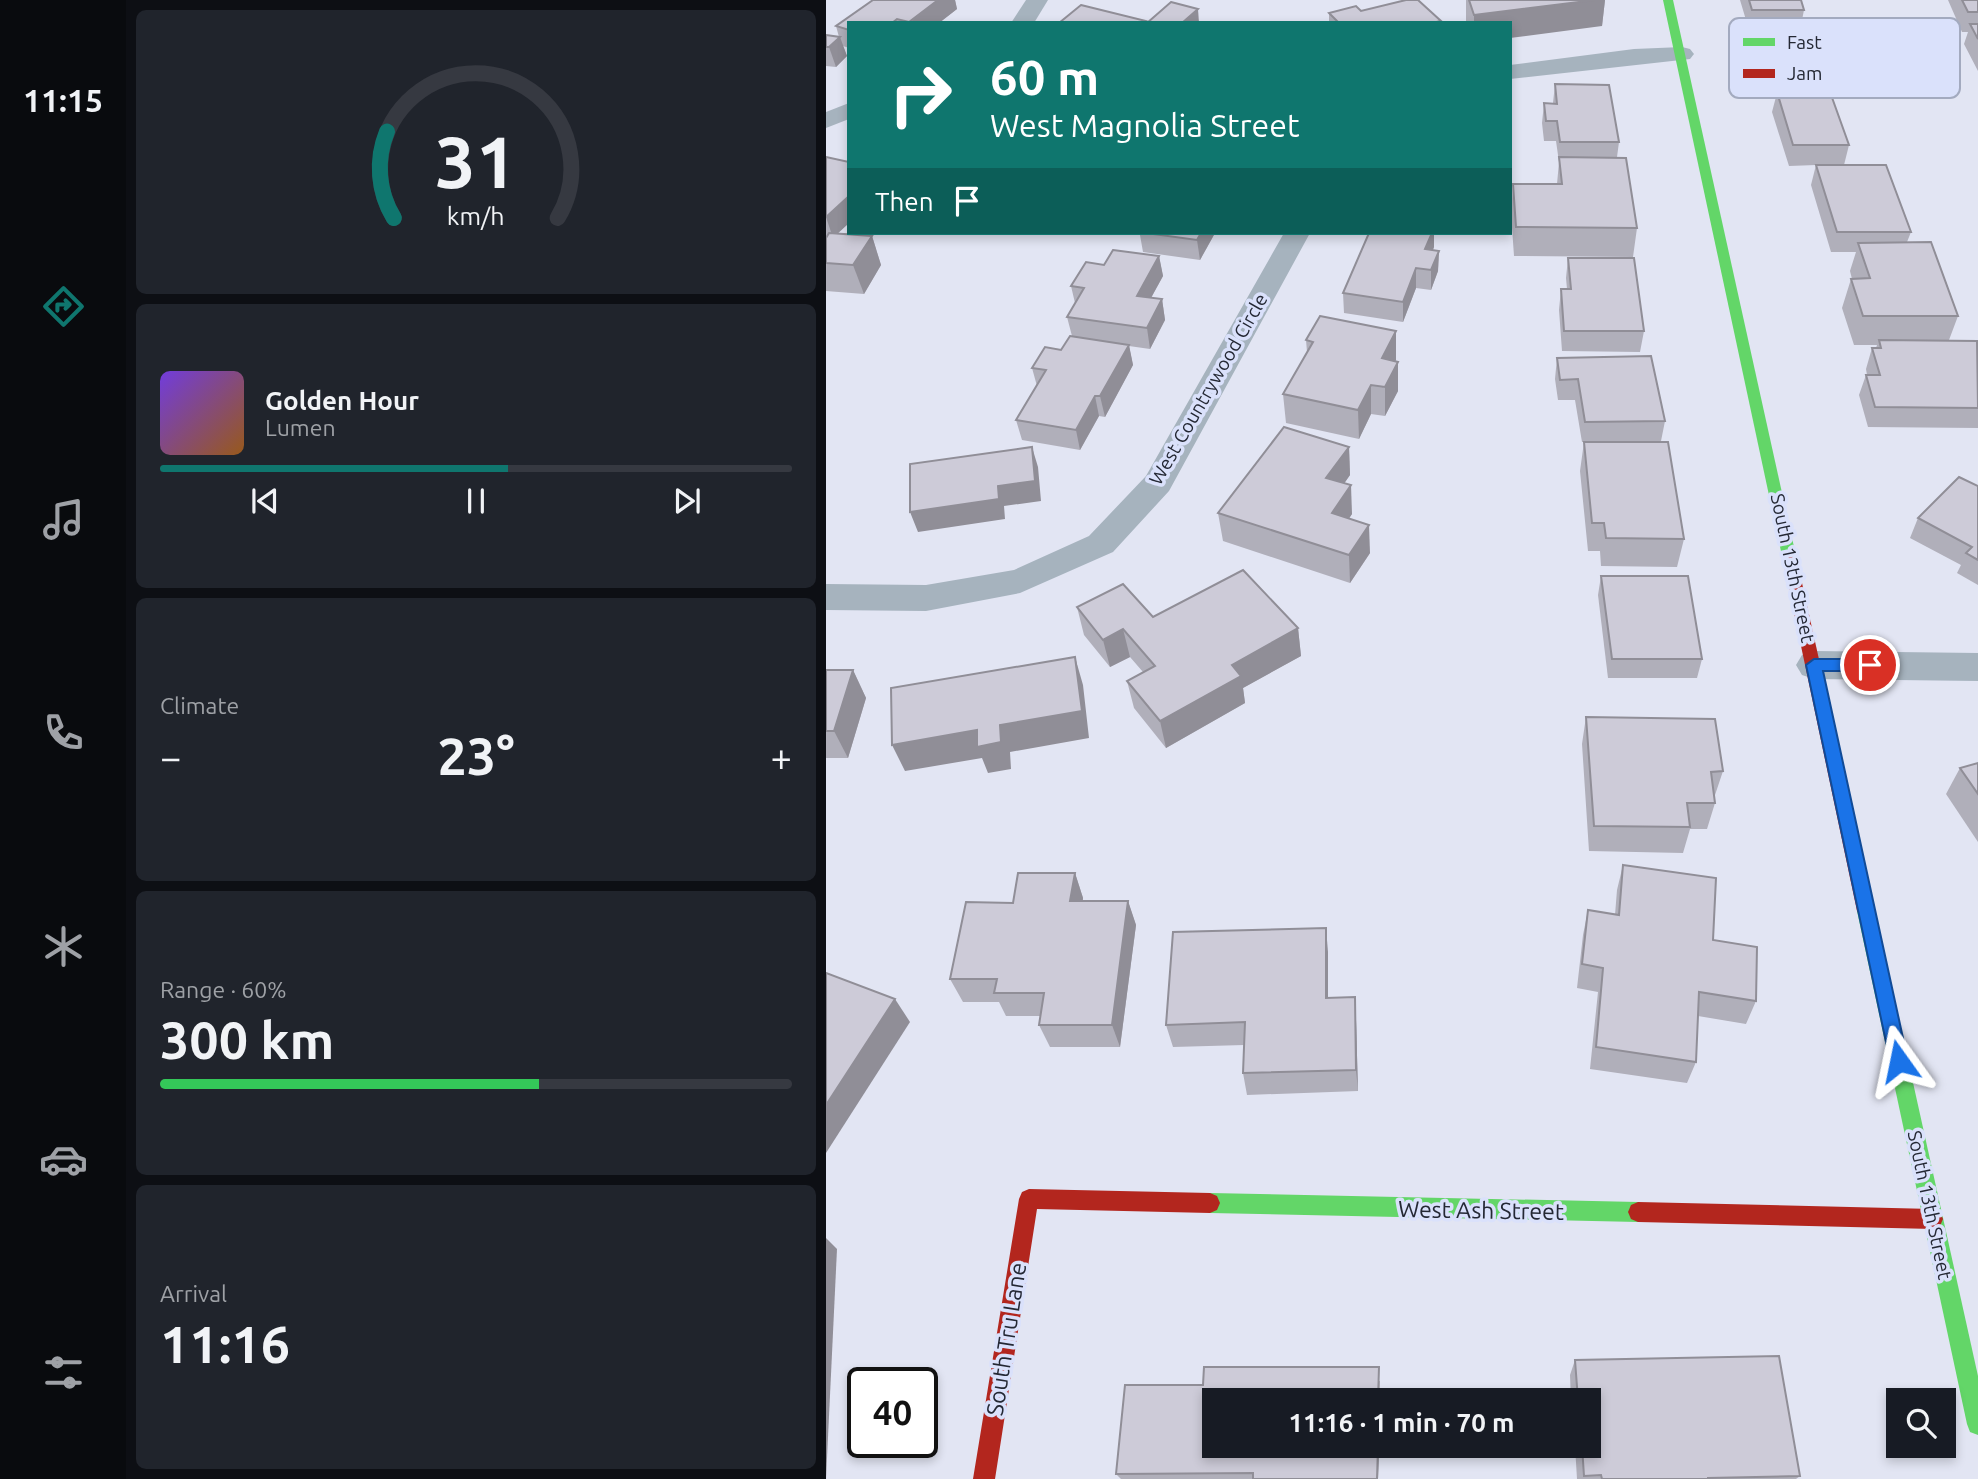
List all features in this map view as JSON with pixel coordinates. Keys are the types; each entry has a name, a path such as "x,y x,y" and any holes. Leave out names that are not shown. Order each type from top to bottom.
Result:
{"street":[{"path":"1023,21 1037,0"},
{"name":"South 13th Street","path":"1668,0 1682,54 1978,1424"},
{"path":"1512,72 1634,56 1682,54"},
{"path":"826,121 847,111"},
{"name":"West Countrywood Circle","path":"826,597 926,598 1020,581 1101,544 1158,483 1296,235"},
{"path":"1814,665 1978,667"},
{"name":"West Ash Street","path":"1029,1199 1933,1219"},
{"name":"South Tru Lane","path":"984,1479 1029,1199"}],"building":[{"path":"873,0 938,0 910,21 847,21 847,29 836,26"},
{"path":"1406,0 1418,0 1441,21 1337,21 1329,13 1356,6 1361,11"},
{"path":"1469,0 1595,0 1474,15"},
{"path":"1749,0 1801,0 1804,10 1752,10"},
{"path":"1962,0 1978,0 1978,12 1968,12"},
{"path":"1171,2 1198,9 1184,21 1149,21"},
{"path":"1081,5 1146,21 1061,21"},
{"path":"1970,24 1978,24 1978,39"},
{"path":"826,35 840,37 826,47"},
{"path":"1555,84 1609,85 1619,142 1560,142 1557,121 1546,121 1544,103 1557,104"},
{"path":"1779,98 1832,98 1849,145 1793,145"},
{"path":"826,157 847,162 847,198 826,217"},
{"path":"1559,157 1626,158 1637,228 1516,227 1513,184 1562,184"},
{"path":"1816,165 1886,165 1911,232 1837,232"},
{"path":"829,233 872,236 853,265 826,263 826,238"},
{"path":"1161,235 1200,235 1197,240"},
{"path":"1368,235 1431,235 1425,249 1439,251 1431,270 1416,268 1403,302 1343,293"},
{"path":"1931,242 1958,316 1863,316 1851,279 1870,278 1858,243"},
{"path":"1113,250 1159,256 1137,296 1162,299 1147,328 1067,317 1084,288 1071,286 1086,262 1104,265"},
{"path":"1568,258 1634,258 1644,331 1564,331 1561,289 1571,289"},
{"path":"1320,316 1396,331 1382,358 1398,362 1385,387 1371,385 1358,410 1283,394 1313,342 1306,340"},
{"path":"1070,336 1129,345 1100,396 1095,396 1076,430 1016,420 1046,370 1032,368 1045,347 1061,350"},
{"path":"1879,340 1977,341 1978,408 1875,407 1866,375 1880,375 1872,348 1881,348"},
{"path":"1651,356 1665,421 1585,422 1578,379 1560,380 1557,358"},
{"path":"1284,427 1349,447 1326,478 1351,485 1332,513 1369,525 1349,555 1218,513"},
{"path":"1584,442 1668,442 1684,539 1606,538 1604,523 1592,523"},
{"path":"1032,447 1035,481 998,486 999,499 910,512 910,464"},
{"path":"1959,477 1978,486 1978,560 1966,553 1972,547 1918,518"},
{"path":"1243,570 1298,628 1232,665 1241,676 1160,721 1127,681 1155,666 1123,629 1103,640 1077,607 1123,584 1153,617"},
{"path":"1601,576 1688,576 1702,659 1612,659"},
{"path":"1075,657 1082,711 1000,725 1001,742 977,747 977,730 892,745 891,688"},
{"path":"826,670 853,670 834,731 826,731"},
{"path":"1586,717 1715,719 1723,771 1711,772 1715,803 1687,803 1690,827 1594,826"},
{"path":"1978,763 1978,794 1960,768"},
{"path":"1623,865 1716,878 1713,940 1757,947 1756,1001 1699,992 1696,1062 1596,1047 1603,968 1582,964 1588,910 1619,915"},
{"path":"1018,873 1075,873 1070,901 1128,901 1112,1025 1039,1025 1044,993 994,993 997,979 950,979 966,902 1013,903"},
{"path":"1326,928 1326,998 1355,997 1356,1070 1243,1073 1245,1022 1166,1025 1173,932"},
{"path":"826,973 895,999 826,1105"},
{"path":"1779,1356 1800,1476 1602,1479 1601,1475 1584,1476 1583,1458 1601,1458 1601,1388 1577,1388 1575,1360"},
{"path":"1204,1367 1379,1367 1378,1388 1202,1388 1202,1458 1378,1458 1377,1479 1253,1479 1253,1473 1116,1474 1125,1385 1203,1385"}],"traffic: fast":[{"path":"1668,0 1789,556"},
{"path":"1866,911 1978,1424"},
{"path":"1210,1203 1638,1212"}],"traffic: jam":[{"path":"1789,556 1866,911"},
{"path":"984,1479 1029,1199 1210,1203"},
{"path":"1638,1212 1933,1219"}],"route":[{"path":"1870,665 1814,665 1899,1061"}]}
